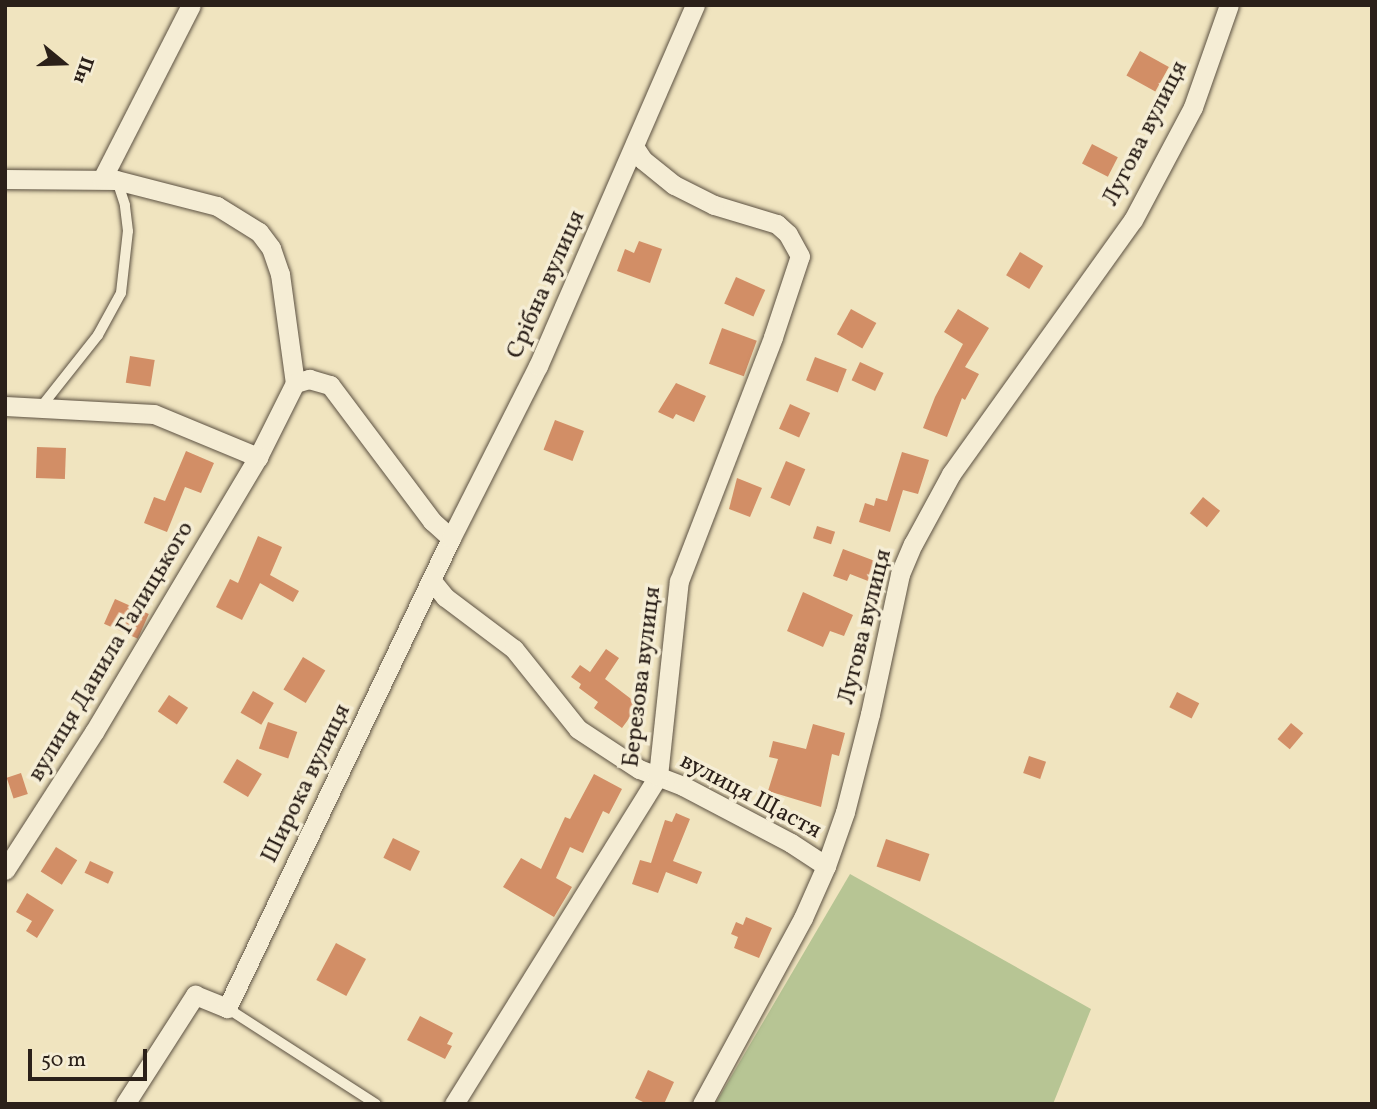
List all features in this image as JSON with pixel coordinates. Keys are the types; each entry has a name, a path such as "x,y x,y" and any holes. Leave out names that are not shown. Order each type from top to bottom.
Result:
{"street":[{"path":"109,180 191,5"},
{"name":"Срібна вулиця","path":"432,581 538,366 695,5"},
{"name":"Лугова вулиця","path":"702,1104 803,918 826,866 845,812 901,573 912,544 951,474 1133,220 1193,107 1229,5"},
{"name":"Березова вулиця","path":"454,1104 658,776 679,581 773,337 800,256 788,234 777,224 714,205 674,185 643,160 635,148"},
{"path":"5,179 109,180 217,206 259,232 271,248 280,274 295,383 309,379 330,385 432,521 451,538"},
{"name":"вулиця Данила Галицького","path":"5,870 94,732 258,457 295,383"},
{"path":"5,406 154,414 258,457"},
{"name":"вулиця Щастя","path":"432,581 445,597 514,649 579,729 639,769 779,836 826,866"},
{"name":"Широка вулиця","path":"227,1008 432,581"},
{"path":"125,1104 195,995 227,1008"}],"lane":[{"path":"41,408 98,335 121,293 128,232 125,205 109,180"},
{"path":"227,1008 376,1104"}],"green space":[{"path":"850,874 1091,1009 1053,1104 715,1104"}],"building":[{"path":"1140,51 1169,67 1155,91 1126,75"},
{"path":"1092,144 1118,157 1108,177 1082,164"},
{"path":"639,241 662,249 650,283 617,271 625,249 634,253"},
{"path":"1020,252 1043,266 1029,289 1006,275"},
{"path":"736,277 765,290 753,317 724,303"},
{"path":"851,309 876,323 862,348 837,334"},
{"path":"958,309 989,328 965,367 979,374 965,400 962,398 947,437 923,428 935,397 963,344 944,332"},
{"path":"722,328 757,341 744,376 709,364"},
{"path":"130,356 155,360 150,387 126,383"},
{"path":"815,357 847,369 838,393 806,380"},
{"path":"860,362 884,373 875,391 852,380"},
{"path":"676,383 706,396 694,422 676,414 673,419 658,412"},
{"path":"790,404 810,413 799,438 779,429"},
{"path":"555,420 584,431 572,461 544,450"},
{"path":"37,447 66,448 65,479 36,478"},
{"path":"186,451 214,463 201,493 185,487 167,532 144,523 154,497 165,501"},
{"path":"902,452 929,460 918,494 903,490 890,532 859,522 865,503 874,506 876,498 887,501"},
{"path":"786,461 805,469 790,506 770,498"},
{"path":"737,478 762,488 750,517 729,509"},
{"path":"1203,497 1220,511 1207,527 1190,513"},
{"path":"817,526 835,532 831,544 813,538"},
{"path":"258,536 282,547 270,575 299,591 293,602 260,583 242,620 216,607 230,579 238,583"},
{"path":"843,549 875,561 868,581 850,574 847,581 833,576"},
{"path":"803,592 853,615 844,636 830,631 823,647 787,631"},
{"path":"115,599 149,614 138,639 104,624"},
{"path":"606,649 619,658 605,679 639,705 622,728 594,708 598,702 579,688 581,684 571,677 580,665 590,672"},
{"path":"303,657 325,670 306,703 283,690"},
{"path":"253,691 274,703 261,725 240,713"},
{"path":"1177,692 1199,703 1192,718 1169,707"},
{"path":"169,695 188,708 177,724 158,712"},
{"path":"268,722 297,732 288,759 259,748"},
{"path":"1291,723 1303,733 1290,749 1278,739"},
{"path":"813,724 845,733 839,756 832,754 821,807 768,791 778,759 769,757 773,741 806,749"},
{"path":"1029,756 1046,762 1040,779 1023,773"},
{"path":"237,759 262,774 248,797 223,782"},
{"path":"21,773 28,794 14,799 7,778"},
{"path":"594,774 622,789 609,814 603,811 583,853 570,847 556,878 572,887 554,917 503,887 521,858 541,869 565,817 570,819"},
{"path":"676,813 690,819 673,861 702,872 697,884 666,872 658,893 632,884 640,860 651,863 665,820 672,822"},
{"path":"393,838 420,851 410,871 383,858"},
{"path":"886,839 929,854 920,881 877,866"},
{"path":"56,847 77,860 62,885 41,872"},
{"path":"90,861 114,872 108,884 85,873"},
{"path":"27,893 54,910 37,938 26,931 32,921 16,912"},
{"path":"746,917 772,928 759,958 734,948 738,937 731,934 736,922 743,925"},
{"path":"336,943 366,959 346,996 316,980"},
{"path":"420,1016 453,1033 447,1044 452,1046 445,1059 407,1040"},
{"path":"648,1070 674,1082 664,1104 647,1104 635,1098"}]}
